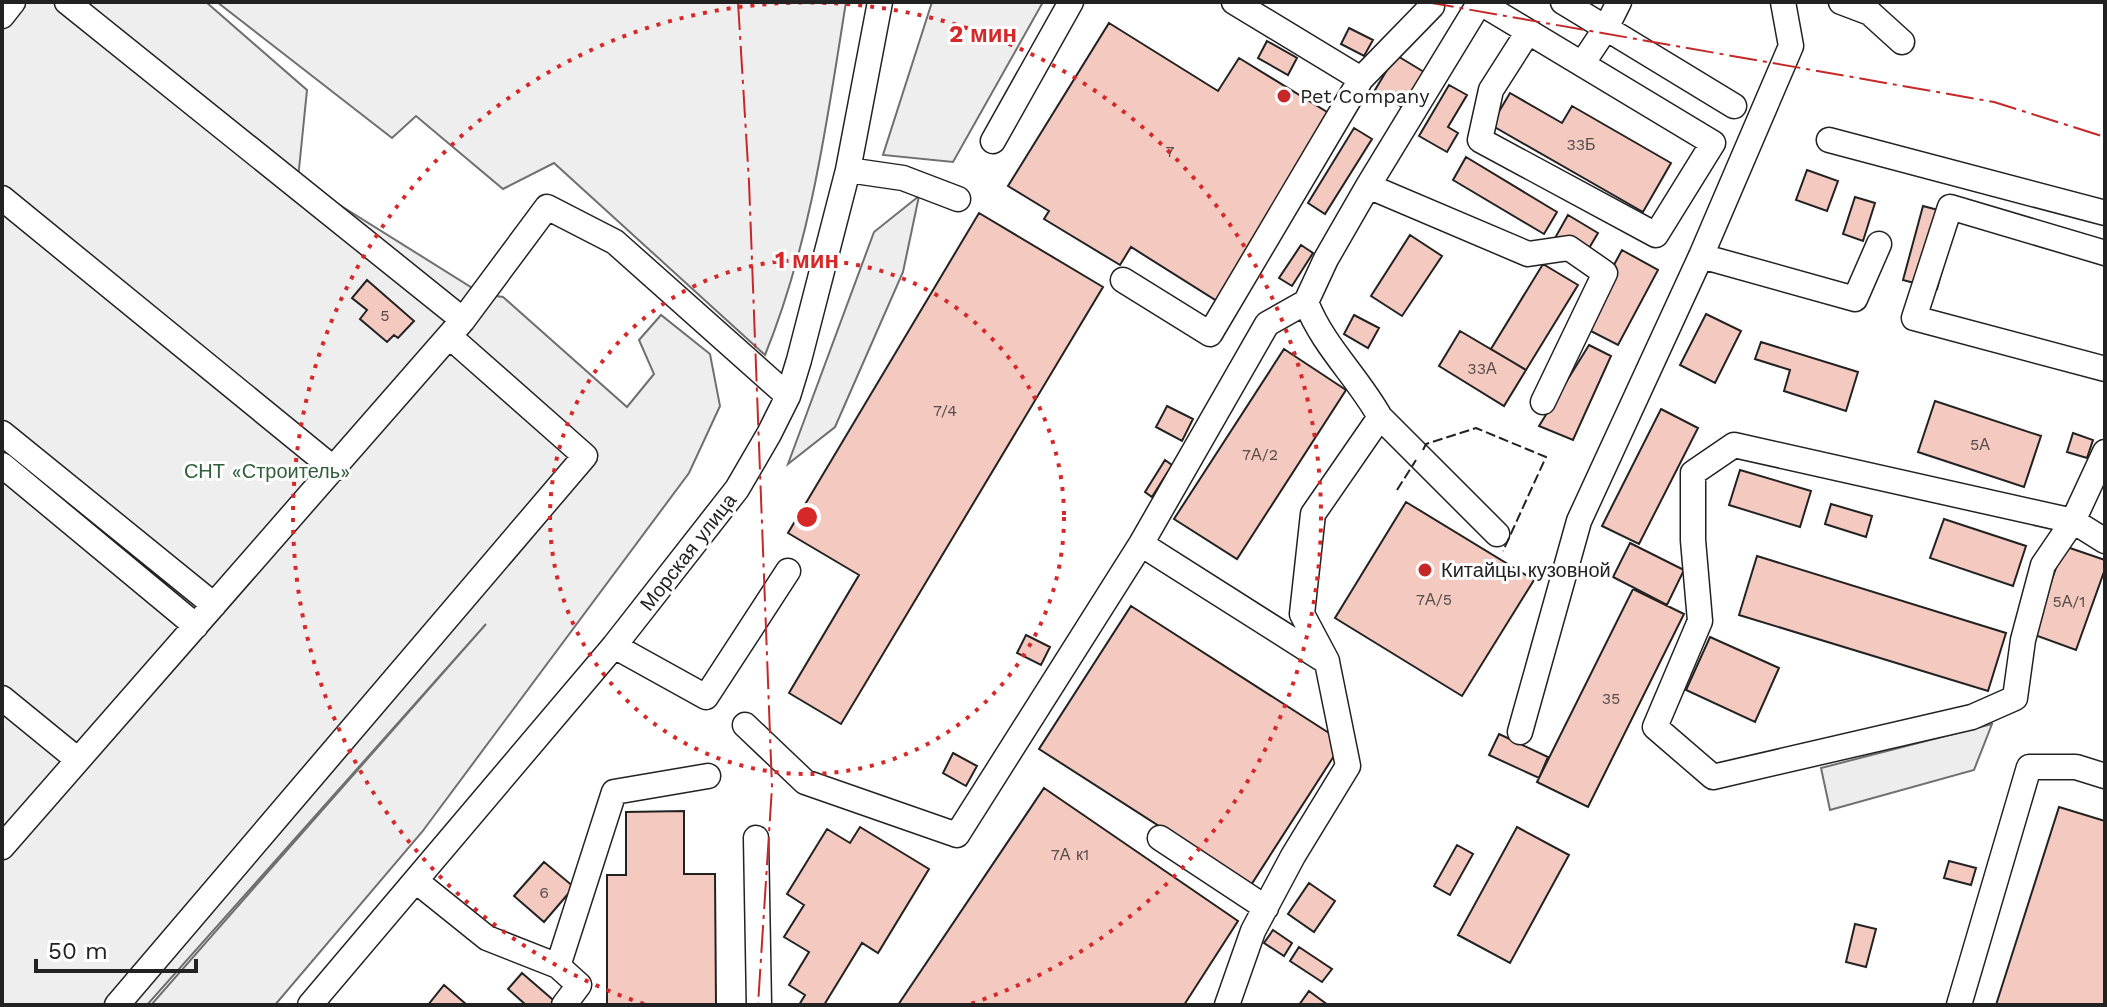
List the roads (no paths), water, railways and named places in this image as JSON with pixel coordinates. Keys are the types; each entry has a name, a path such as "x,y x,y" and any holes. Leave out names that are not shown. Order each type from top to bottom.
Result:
{"street":[{"path":"2,16 13,2"},
{"path":"67,2 456,328 585,456 117,1005"},
{"name":"Морская улица","path":"310,1005 614,646 737,489 769,434 788,396 848,170 880,2"},
{"path":"993,141 1071,2"},
{"path":"1234,2 1361,79"},
{"path":"745,725 805,782 957,835 1141,544 1267,324 1306,302 1326,259 1368,186 1480,2 1713,143 1656,235 1480,140 1491,90 1528,32"},
{"path":"1563,2 1734,106"},
{"path":"1582,64 1619,2"},
{"path":"1520,732 1579,521 1701,256 1791,46 1783,2"},
{"path":"1841,2 1870,13 1902,42"},
{"path":"1123,280 1210,334 1361,79 1430,4 1463,26"},
{"path":"1829,140 2105,213"},
{"path":"848,170 903,178 958,199"},
{"path":"1368,186 1528,254 1569,248 1605,273 1543,402"},
{"path":"2,198 334,469"},
{"path":"2,847 456,328 547,207 615,242 788,396"},
{"path":"2105,253 1950,207 1914,318 2105,369"},
{"path":"1701,256 1855,299 1879,244"},
{"path":"1306,302 1316,327 1380,417 1497,534"},
{"path":"1227,1005 1253,931 1293,856 1348,766 1327,662 1302,614 1313,514 1380,417"},
{"path":"2,433 214,605"},
{"path":"2105,452 2073,521 2043,565 2023,640 2015,698 1972,717 1713,777 1655,727 1700,621 1693,540 1693,473 1734,445 2073,521 2105,541"},
{"path":"2,465 196,626"},
{"path":"1141,544 1327,662"},
{"path":"614,646 706,697 788,571"},
{"path":"2,698 78,760"},
{"path":"1959,1005 2029,767 2076,767 2105,776"},
{"path":"558,966 614,792 708,776"},
{"path":"756,838 759,1005"},
{"path":"1160,838 1266,908"},
{"path":"416,881 487,938 558,966 579,985 564,1005"}],"place":[{"name":"Pet Company","path":"1284,96"},
{"name":"Китайцы кузовной","path":"1425,570"}],"park label":[{"name":"СНТ «Строитель»","path":"267,471"}]}
